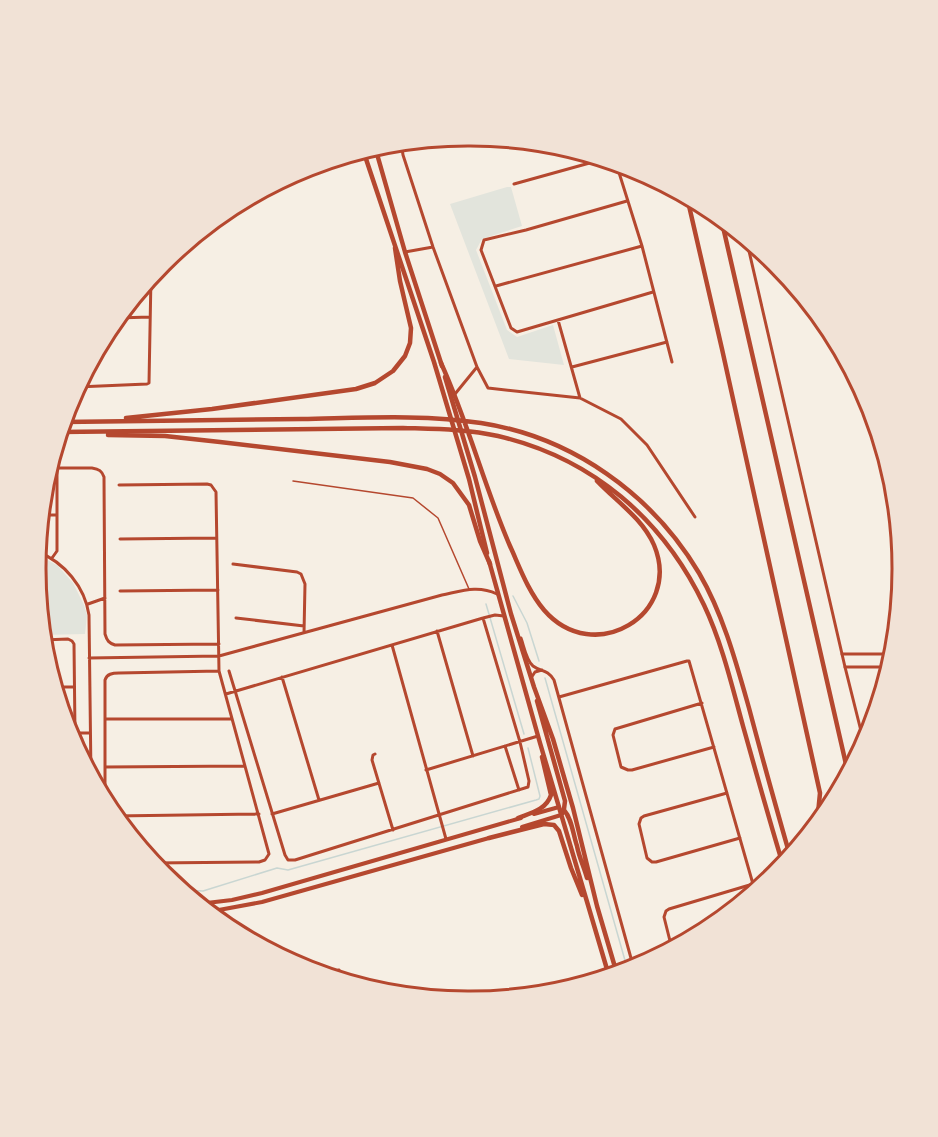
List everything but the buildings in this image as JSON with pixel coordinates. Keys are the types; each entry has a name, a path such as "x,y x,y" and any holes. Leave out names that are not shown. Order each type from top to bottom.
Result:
{"highway":[{"path":"378,156 475,477 511,614 573,808 614,965"},
{"path":"366,159 434,362 469,479 497,594 540,744 562,808 568,814 577,849 597,906"},
{"path":"690,209 820,793 819,805"},
{"path":"724,232 845,761"},
{"path":"103,421 223,408 356,388 375,383 393,371 405,356 410,343 411,328 395,248"},
{"path":"441,363 455,394 489,495 531,592 544,610 562,626 574,632 596,635 615,632 626,627 644,612 651,603 659,569 655,548 641,524 591,474"},
{"path":"73,422 432,419 481,423 514,430 566,449 592,464 618,481 642,501 664,524 700,574 723,627 738,670 787,847"},
{"path":"69,433 412,428 480,433 539,449 564,459 591,474 636,509 656,530 674,553 705,607 729,676 780,855"},
{"path":"69,433 165,436 390,462 427,469 453,483 469,505 490,564"},
{"path":"534,687 565,801 561,815 607,968"},
{"path":"518,818 543,808 551,795 540,744"},
{"path":"489,838 544,824 554,825 559,831 591,917"}],"main road":[{"path":"210,903 262,893 518,818 562,808"},
{"path":"220,910 262,902 314,886 395,866 561,815"}],"street":[{"path":"402,152 433,247 477,367 488,388 580,398 621,419 647,445 695,517"},
{"path":"514,184 589,163"},
{"path":"619,173 642,246 672,362"},
{"path":"627,201 484,240 481,250 511,328 517,332 653,292"},
{"path":"496,286 642,246"},
{"path":"405,252 433,247"},
{"path":"749,252 860,727"},
{"path":"88,387 149,383 151,290"},
{"path":"129,318 150,317"},
{"path":"558,320 580,398"},
{"path":"572,367 667,342"},
{"path":"455,394 477,367"},
{"path":"59,468 92,468 99,470 104,477 105,634 107,640 115,645 219,644"},
{"path":"52,559 57,551 57,477"},
{"path":"119,485 211,485 216,492 219,671 269,854 266,860 259,862 166,863"},
{"path":"50,515 57,515"},
{"path":"120,539 216,538"},
{"path":"46,556 75,580 87,604 91,756"},
{"path":"233,564 301,574 305,584 304,633"},
{"path":"89,658 219,657 412,603 469,590 486,589 497,594"},
{"path":"120,591 218,590"},
{"path":"87,604 105,598"},
{"path":"226,694 484,617 499,614 504,616"},
{"path":"511,614 530,662 533,666 550,673 554,680 631,959"},
{"path":"229,671 285,855 288,860 295,860 528,787 529,781 519,742 484,617"},
{"path":"236,618 304,626"},
{"path":"437,632 473,756"},
{"path":"53,640 68,639 74,644 75,720"},
{"path":"392,645 446,839"},
{"path":"842,654 882,654"},
{"path":"559,697 687,661 691,664 752,882"},
{"path":"845,667 879,667"},
{"path":"531,678 535,672 543,670"},
{"path":"105,783 105,680 110,674 219,671"},
{"path":"282,677 319,800"},
{"path":"64,687 75,687"},
{"path":"702,703 615,729 613,735 621,767 632,770 714,747"},
{"path":"105,719 232,719"},
{"path":"80,733 90,733"},
{"path":"426,770 538,736"},
{"path":"505,746 519,791"},
{"path":"375,754 372,760 393,830"},
{"path":"105,767 245,766"},
{"path":"272,814 379,783"},
{"path":"727,793 641,818 639,824 646,858 656,862 740,838"},
{"path":"127,816 259,814"},
{"path":"670,940 664,917 666,911 749,885"}],"lane":[{"path":"293,481 412,498 438,518 469,590"}],"shaded area":[{"path":"511,187 522,226 482,239 476,250 507,330 517,337 553,325 564,365 509,359 450,204"},
{"path":"46,559 58,566 73,583 87,615 85,634 52,635 47,596"}],"waterway":[{"path":"513,596 527,623 539,661"},
{"path":"486,604 524,734"},
{"path":"545,678 625,961"},
{"path":"196,891 203,891 277,868 288,870 539,799 528,748"}]}
